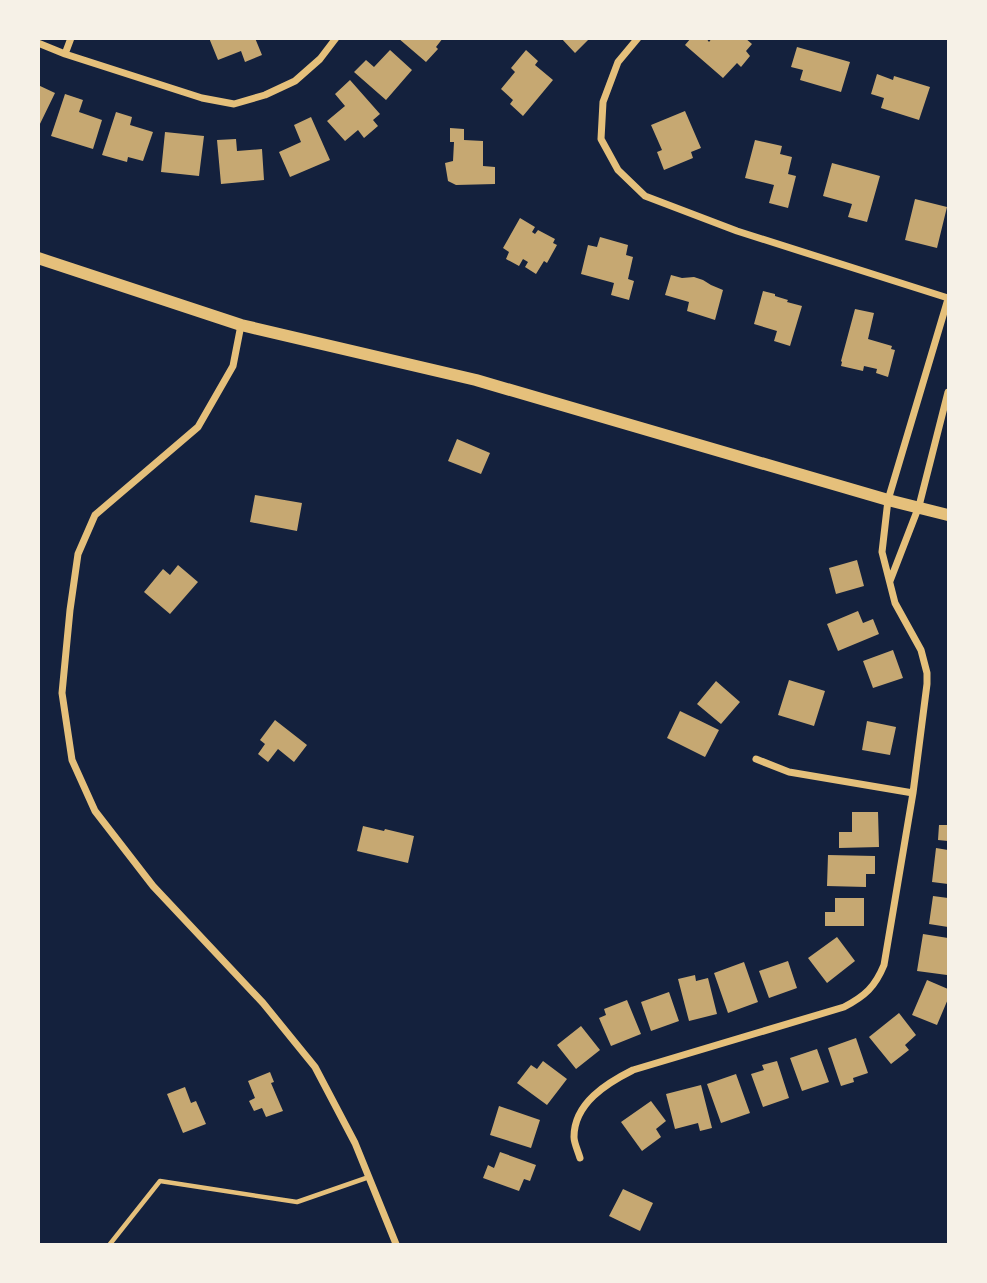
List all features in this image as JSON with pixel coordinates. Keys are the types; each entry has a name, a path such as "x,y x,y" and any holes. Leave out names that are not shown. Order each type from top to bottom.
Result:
{"main road":[{"path":"38,258 241,325 476,380 948,514"}],"street":[{"path":"65,54 71,38"},
{"path":"38,43 202,98 234,104 265,95 295,81 320,59 336,38"},
{"path":"580,1158 574,1138 580,1114 600,1089 616,1078 633,1070 845,1007 872,988 884,965 913,793 927,673 921,650 895,603 882,552 888,499 948,298 737,231 645,196 618,170 601,139 603,102 618,62 638,38"},
{"path":"241,325 233,366 198,427 95,515 78,554 62,693 72,760 95,811 153,887 263,1003 315,1067 355,1143 396,1244"},
{"path":"889,581 919,506 948,392"},
{"path":"756,759 789,772 913,793"}],"lane":[{"path":"110,1244 160,1181 297,1202 369,1177"}],"building":[{"path":"209,38 255,38 262,55 245,62 241,51 218,60"},
{"path":"398,38 443,38 436,47 438,49 426,62"},
{"path":"561,38 590,38 575,53"},
{"path":"691,38 706,38 709,42 712,38 745,38 752,44 746,51 750,56 741,67 737,63 723,78 685,45"},
{"path":"797,47 850,62 841,92 800,80 803,70 791,67"},
{"path":"390,50 412,70 386,100 354,72 366,60 374,67"},
{"path":"526,50 538,61 535,65 553,80 523,116 510,104 513,100 501,89 515,72 511,68"},
{"path":"877,74 893,80 894,76 930,87 919,120 881,108 884,98 871,94"},
{"path":"350,80 380,114 373,120 378,126 364,138 358,130 345,141 327,121 345,106 335,94"},
{"path":"38,85 55,93 38,128"},
{"path":"65,94 83,100 79,112 102,120 93,149 51,136"},
{"path":"685,111 701,148 691,152 693,158 664,170 657,152 662,150 651,125"},
{"path":"116,112 132,117 130,125 153,132 143,161 128,157 127,162 102,155"},
{"path":"311,117 330,160 290,177 279,152 301,142 294,125"},
{"path":"450,128 464,129 464,140 483,141 483,166 495,167 495,184 456,185 448,181 445,163 453,161 454,142 450,142"},
{"path":"165,132 204,136 199,176 161,172"},
{"path":"236,139 237,151 262,149 264,180 221,184 217,140"},
{"path":"755,140 782,146 780,154 792,157 788,174 796,176 788,208 769,203 774,185 745,178"},
{"path":"832,163 880,176 867,222 848,217 852,204 823,196"},
{"path":"915,199 947,207 937,248 905,240"},
{"path":"520,218 535,227 532,232 535,234 538,230 555,239 553,243 557,245 547,263 544,261 536,274 525,267 528,262 523,259 519,266 506,259 509,252 503,248"},
{"path":"600,237 628,245 626,255 633,257 628,279 634,281 629,300 611,295 614,283 581,274 588,245 597,247"},
{"path":"671,275 694,277 723,290 715,320 687,311 689,302 665,295"},
{"path":"763,291 802,306 790,346 774,341 777,331 754,324"},
{"path":"855,309 874,313 868,339 892,346 891,349 895,350 888,377 876,373 877,369 864,366 863,371 841,366"},
{"path":"457,439 490,453 481,474 448,461"},
{"path":"255,495 302,503 297,531 250,522"},
{"path":"857,560 864,586 836,594 829,568"},
{"path":"178,565 198,582 170,614 144,592 163,569 170,575"},
{"path":"858,611 863,623 873,619 879,634 838,651 827,624"},
{"path":"893,650 903,678 873,688 863,661"},
{"path":"789,680 825,691 814,726 778,715"},
{"path":"716,681 740,702 721,724 697,704"},
{"path":"680,711 719,730 705,757 667,738"},
{"path":"275,720 307,745 294,762 278,749 268,762 258,754 265,744 260,740"},
{"path":"867,721 896,727 890,755 862,750"},
{"path":"852,812 878,812 879,847 839,848 839,832 852,832"},
{"path":"939,825 948,825 948,841 938,840"},
{"path":"363,826 414,836 408,863 357,851"},
{"path":"936,848 948,850 948,884 932,882"},
{"path":"828,855 875,856 875,874 866,874 866,887 827,886"},
{"path":"933,896 948,898 948,927 929,924"},
{"path":"835,898 864,898 864,926 825,926 825,912 835,912"},
{"path":"923,934 948,938 947,975 917,971"},
{"path":"837,937 855,961 827,983 808,958"},
{"path":"788,961 797,988 769,998 759,971"},
{"path":"744,962 758,1002 728,1013 714,973"},
{"path":"695,975 696,981 708,978 717,1014 689,1021 678,979"},
{"path":"927,980 948,989 948,999 937,1025 912,1015"},
{"path":"669,992 679,1021 651,1031 641,1002"},
{"path":"627,1000 641,1034 611,1046 599,1018 606,1015 604,1009"},
{"path":"899,1013 916,1035 905,1045 909,1050 891,1064 869,1037"},
{"path":"581,1026 600,1050 576,1069 557,1045"},
{"path":"856,1038 868,1073 841,1086 828,1048"},
{"path":"817,1049 829,1082 802,1091 790,1058"},
{"path":"543,1061 567,1079 547,1105 517,1083 531,1065 537,1069"},
{"path":"777,1061 789,1098 763,1107 751,1074 764,1070 762,1065"},
{"path":"270,1072 274,1082 271,1083 283,1111 266,1117 262,1108 254,1111 249,1101 255,1098 248,1081"},
{"path":"736,1074 750,1113 721,1123 707,1084"},
{"path":"701,1085 712,1128 700,1131 698,1123 675,1129 666,1094"},
{"path":"185,1087 191,1103 196,1101 206,1124 183,1133 167,1094"},
{"path":"651,1101 666,1121 656,1129 661,1137 642,1151 621,1122"},
{"path":"499,1106 540,1120 531,1148 490,1135"},
{"path":"500,1152 536,1165 530,1181 524,1179 519,1191 483,1178 488,1165 494,1168"},
{"path":"623,1189 653,1203 640,1231 609,1216"}]}
